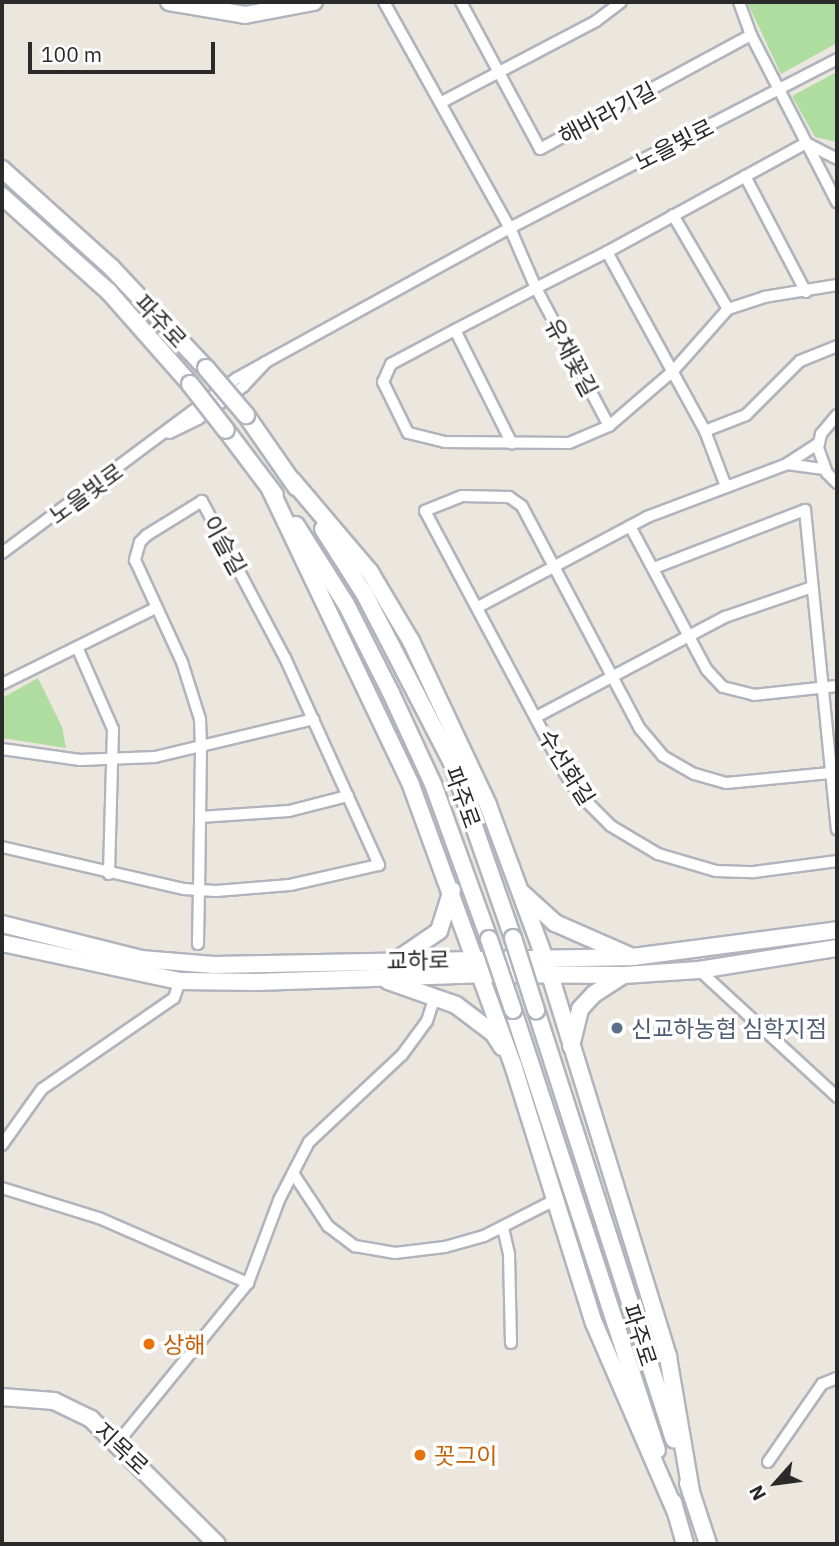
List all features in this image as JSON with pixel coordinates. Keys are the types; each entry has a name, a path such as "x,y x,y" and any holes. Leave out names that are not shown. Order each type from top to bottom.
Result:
{"main road":[{"path":"169,2 244,15 314,2"},
{"name":"파주로","path":"2,169 111,267 206,368 246,415 292,480 365,595 452,763 513,938 708,1544"},
{"name":"파주로","path":"2,196 109,292 190,384 270,489 346,604 433,784 489,939 685,1544"},
{"path":"292,480 370,572 411,641 472,765 548,970 570,1048 601,1134 668,1357 691,1491"},
{"path":"270,489 400,761 452,890 513,1065 602,1344 675,1510"},
{"path":"395,960 439,931 452,890"},
{"path":"520,892 555,923 633,957"},
{"name":"교하로","path":"2,924 89,948 183,964 475,958 548,970 624,975 699,970 837,948"},
{"name":"교하로","path":"2,943 180,981 548,970 837,930"},
{"path":"570,1048 580,1009 594,994 624,975"},
{"path":"376,977 456,1005 493,1033 513,1065"},
{"name":"지목로","path":"2,1397 54,1401 78,1410 118,1441 217,1544"}],"street":[{"path":"384,2 510,228"},
{"name":"해바라기길","path":"461,2 540,149 751,35"},
{"path":"442,102 596,21 621,2"},
{"path":"739,2 751,35 837,202"},
{"name":"노을빛로","path":"2,553 169,433 198,419 244,386 266,362 510,228 837,59"},
{"path":"806,143 837,159"},
{"name":"유채꽃길","path":"806,143 607,252 391,364 383,382 408,433 445,442 569,443 608,426 673,371 728,309 764,297 837,285"},
{"path":"745,176 806,292"},
{"path":"673,215 728,309"},
{"name":"유채꽃길","path":"510,228 536,288 608,426"},
{"path":"607,252 705,431 725,484"},
{"path":"455,330 512,444"},
{"path":"705,431 746,415 800,361 837,346"},
{"path":"478,607 630,526 725,484 787,464 819,443 828,422 837,415"},
{"path":"819,443 824,469 837,483"},
{"path":"787,464 824,469"},
{"name":"수선화길","path":"830,773 742,784 694,774 650,743 516,500 462,496 425,511 576,791 611,827 646,848 697,867 727,872 837,861"},
{"name":"이슬길","path":"2,847 109,874 199,890 290,886 379,865 313,719 202,501 147,535 136,550 138,570 191,683 200,719 201,749 199,890 198,944"},
{"path":"654,568 805,510 837,829"},
{"path":"630,526 706,670 732,692 754,695 837,686"},
{"name":"수선화길","path":"536,717 688,636 749,607 812,587"},
{"path":"2,684 156,608"},
{"path":"77,647 109,715 115,760 109,874"},
{"path":"2,749 115,760 201,749 313,719"},
{"path":"200,817 289,811 348,796"},
{"path":"699,970 837,1097"},
{"path":"2,1145 42,1089 174,998 180,981"},
{"path":"118,1441 248,1283 293,1173 309,1142 402,1055 428,1021 435,996"},
{"path":"293,1173 328,1226 355,1246 395,1253 445,1247 503,1228 555,1200"},
{"path":"2,1188 99,1218 248,1283"},
{"path":"503,1228 509,1254 511,1343"},
{"path":"768,1462 822,1384 837,1378"}],"green space":[{"path":"747,2 837,2 837,43 781,74"},
{"path":"837,72 837,142 815,137 792,96"},
{"path":"38,678 62,727 66,748 2,738 2,698"}],"place":[{"name":"신교하농협 심학지점","path":"617,1028"},
{"name":"상해","path":"149,1344"},
{"name":"꼿그이","path":"420,1455"}]}
